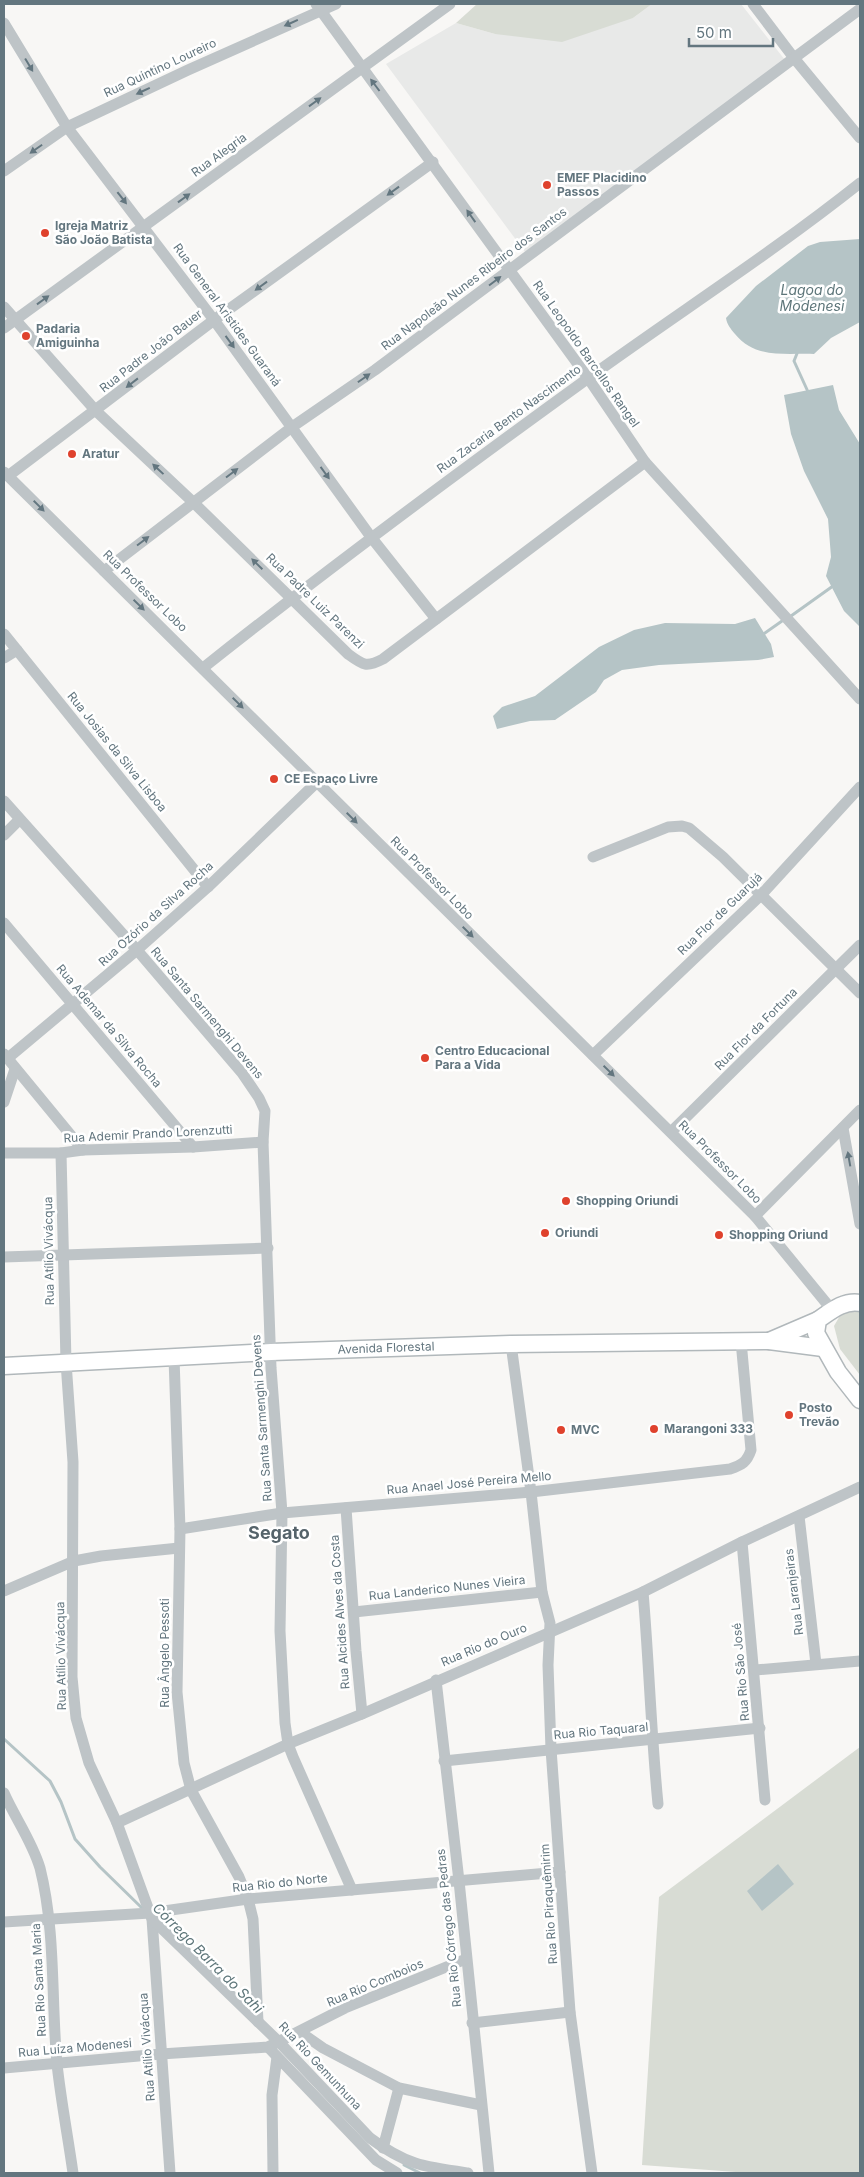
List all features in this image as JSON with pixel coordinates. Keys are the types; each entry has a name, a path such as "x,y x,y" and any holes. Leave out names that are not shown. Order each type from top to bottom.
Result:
{"main road":[{"path":"769,1341 818,1320 845,1304 860,1303"},
{"path":"818,1320 816,1333 823,1348 838,1372 860,1400"},
{"name":"Avenida Florestal","path":"4,1366 271,1352 511,1344 769,1341 823,1348"}],"street":[{"name":"Rua Quintino Loureiro","path":"4,171 67,127 318,7 336,4"},
{"name":"Rua Alegria","path":"4,328 450,4"},
{"path":"753,4 794,58 860,138"},
{"name":"Rua Leopoldo Barcellos Rangel","path":"318,7 433,162 588,378 645,462 860,699"},
{"name":"Rua Napoleão Nunes Ribeiro dos Santos","path":"104,570 292,427 375,370 860,8"},
{"name":"Rua General Aristides Guaraná","path":"4,23 67,127 214,320 371,537 436,619"},
{"name":"Rua Padre João Bauer","path":"6,474 96,411 214,320 433,162"},
{"name":"Rua Zacaria Bento Nascimento","path":"203,668 371,537 588,378 782,243 860,183"},
{"name":"Rua Padre Luiz Parenzi","path":"4,307 14,321 96,411 194,503 348,654 360,663 370,665 383,659 645,462"},
{"name":"Rua Professor Lobo","path":"6,474 755,1216 832,1310"},
{"name":"Rua Josias da Silva Lisboa","path":"4,634 208,887"},
{"path":"4,658 17,650"},
{"name":"Rua Ozório da Silva Rocha","path":"6,1056 73,1004 137,950 208,887 316,783"},
{"name":"Rua Flor de Guarujá","path":"593,1055 762,894 860,787"},
{"name":"Rua Santa Sarmenghi Devens","path":"4,801 137,950 242,1073 259,1098 265,1111 263,1142 271,1352 282,1513 280,1631 288,1744 352,1890"},
{"path":"4,835 19,820"},
{"path":"593,857 668,827 682,826 699,836 762,894 860,993"},
{"name":"Rua Ademar da Silva Rocha","path":"4,923 193,1147"},
{"name":"Rua Flor da Fortuna","path":"672,1132 860,945"},
{"path":"6,1056 83,1150"},
{"path":"4,1102 15,1068"},
{"path":"755,1216 860,1110"},
{"path":"843,1128 860,1224"},
{"name":"Rua Ademir Prando Lorenzutti","path":"4,1153 61,1153 83,1150 193,1147 263,1142"},
{"name":"Rua Atílio Vivácqua","path":"61,1153 66,1362 73,1462 72,1677 76,1718 89,1763 117,1823 151,1916 170,2173"},
{"path":"4,1257 268,1248"},
{"name":"Rua Anael José Pereira Mello","path":"180,1529 282,1513 531,1492 730,1469 740,1466 748,1460 751,1450 741,1341"},
{"name":"Rua Rio Piraquêmirim","path":"511,1344 542,1592 549,1615 548,1666 551,1749 570,2012 592,2173"},
{"name":"Rua Ângelo Pessoti","path":"174,1358 180,1529 177,1692 184,1763 190,1790 239,1877 248,1899 253,1919 258,2022"},
{"name":"Rua Rio do Ouro","path":"117,1823 288,1744 362,1714 436,1680 643,1592 742,1542 860,1487"},
{"name":"Rua Alcides Alves da Costa","path":"346,1508 362,1714"},
{"name":"Rua Laranjeiras","path":"799,1516 816,1664"},
{"name":"Rua Rio São José","path":"742,1542 755,1670 765,1800"},
{"path":"4,1591 74,1561 101,1556 179,1548"},
{"name":"Rua Landerico Nunes Vieira","path":"354,1612 542,1592"},
{"path":"643,1592 658,1804"},
{"path":"755,1670 860,1661"},
{"name":"Rua Rio Córrego das Pedras","path":"436,1680 489,2173"},
{"name":"Rua Rio Taquaral","path":"444,1761 760,1728"},
{"name":"Rua Rio Santa Maria","path":"4,1793 29,1841 39,1867 49,1920 57,2064 73,2173"},
{"name":"Rua Rio do Norte","path":"4,1922 151,1916 248,1899 560,1872"},
{"name":"Rua Rio Gemunhuna","path":"151,1916 279,2042 352,2120 383,2148 411,2164 468,2173"},
{"name":"Rua Rio Comboios","path":"268,2047 345,2008 466,1959"},
{"path":"472,2023 570,2012"},
{"path":"300,2032 323,2048 399,2088 481,2105"},
{"name":"Rua Rio Gemunhuna","path":"268,2047 376,2160 397,2173"},
{"name":"Rua Luíza Modenesi","path":"4,2068 161,2054 268,2047"},
{"path":"273,2173 272,2095 277,2057"},
{"path":"383,2148 399,2088"},
{"path":"376,2160 380,2173"}],"shaded area":[{"path":"477,4 652,4 633,18 562,42 495,34 456,23"},
{"name":"EMEF Placidino Passos","path":"652,4 741,4 785,60 525,252 386,64 456,23 495,34 633,18"},
{"path":"860,1312 860,1375 840,1349 834,1326 841,1314"},
{"path":"860,1747 860,2173 749,2173 642,2165 659,1897"}],"water":[{"name":"Lagoa do Modenesi","path":"860,239 860,322 831,338 814,354 782,354 761,351 743,342 729,327 726,318 756,286 808,246 820,242"},
{"path":"833,385 839,410 860,444 860,627 844,611 826,576 831,557 828,519 804,471 791,434 784,395"},
{"path":"755,618 771,644 774,657 758,660 659,665 622,670 604,680 596,692 555,720 530,721 497,729 493,716 502,707 535,696 599,647 634,630 665,623 735,624"},
{"path":"778,1864 794,1884 762,1911 747,1891"}],"waterway":[{"path":"798,351 794,361 809,394"},
{"path":"791,616 833,586"},
{"path":"762,635 782,621"},
{"name":"Córrego Barra do Sahi","path":"4,1739 50,1781 61,1802 75,1839 100,1867 143,1909"},
{"name":"Córrego Barra do Sahi","path":"404,2165 420,2173"}],"place":[{"name":"EMEF Placidino Passos","path":"547,185"},
{"name":"Igreja Matriz São João Batista","path":"45,233"},
{"name":"Padaria Amiguinha","path":"26,336"},
{"name":"Aratur","path":"72,454"},
{"name":"CE Espaço Livre","path":"274,779"},
{"name":"Centro Educacional Para a Vida","path":"425,1058"},
{"name":"Shopping Oriundi","path":"566,1201"},
{"name":"Oriundi","path":"545,1233"},
{"name":"Shopping Oriund","path":"719,1235"},
{"name":"Posto Trevão","path":"789,1415"},
{"name":"Marangoni 333","path":"654,1429"},
{"name":"MVC","path":"561,1430"}],"district":[{"name":"Segato","path":"279,1533"}]}
